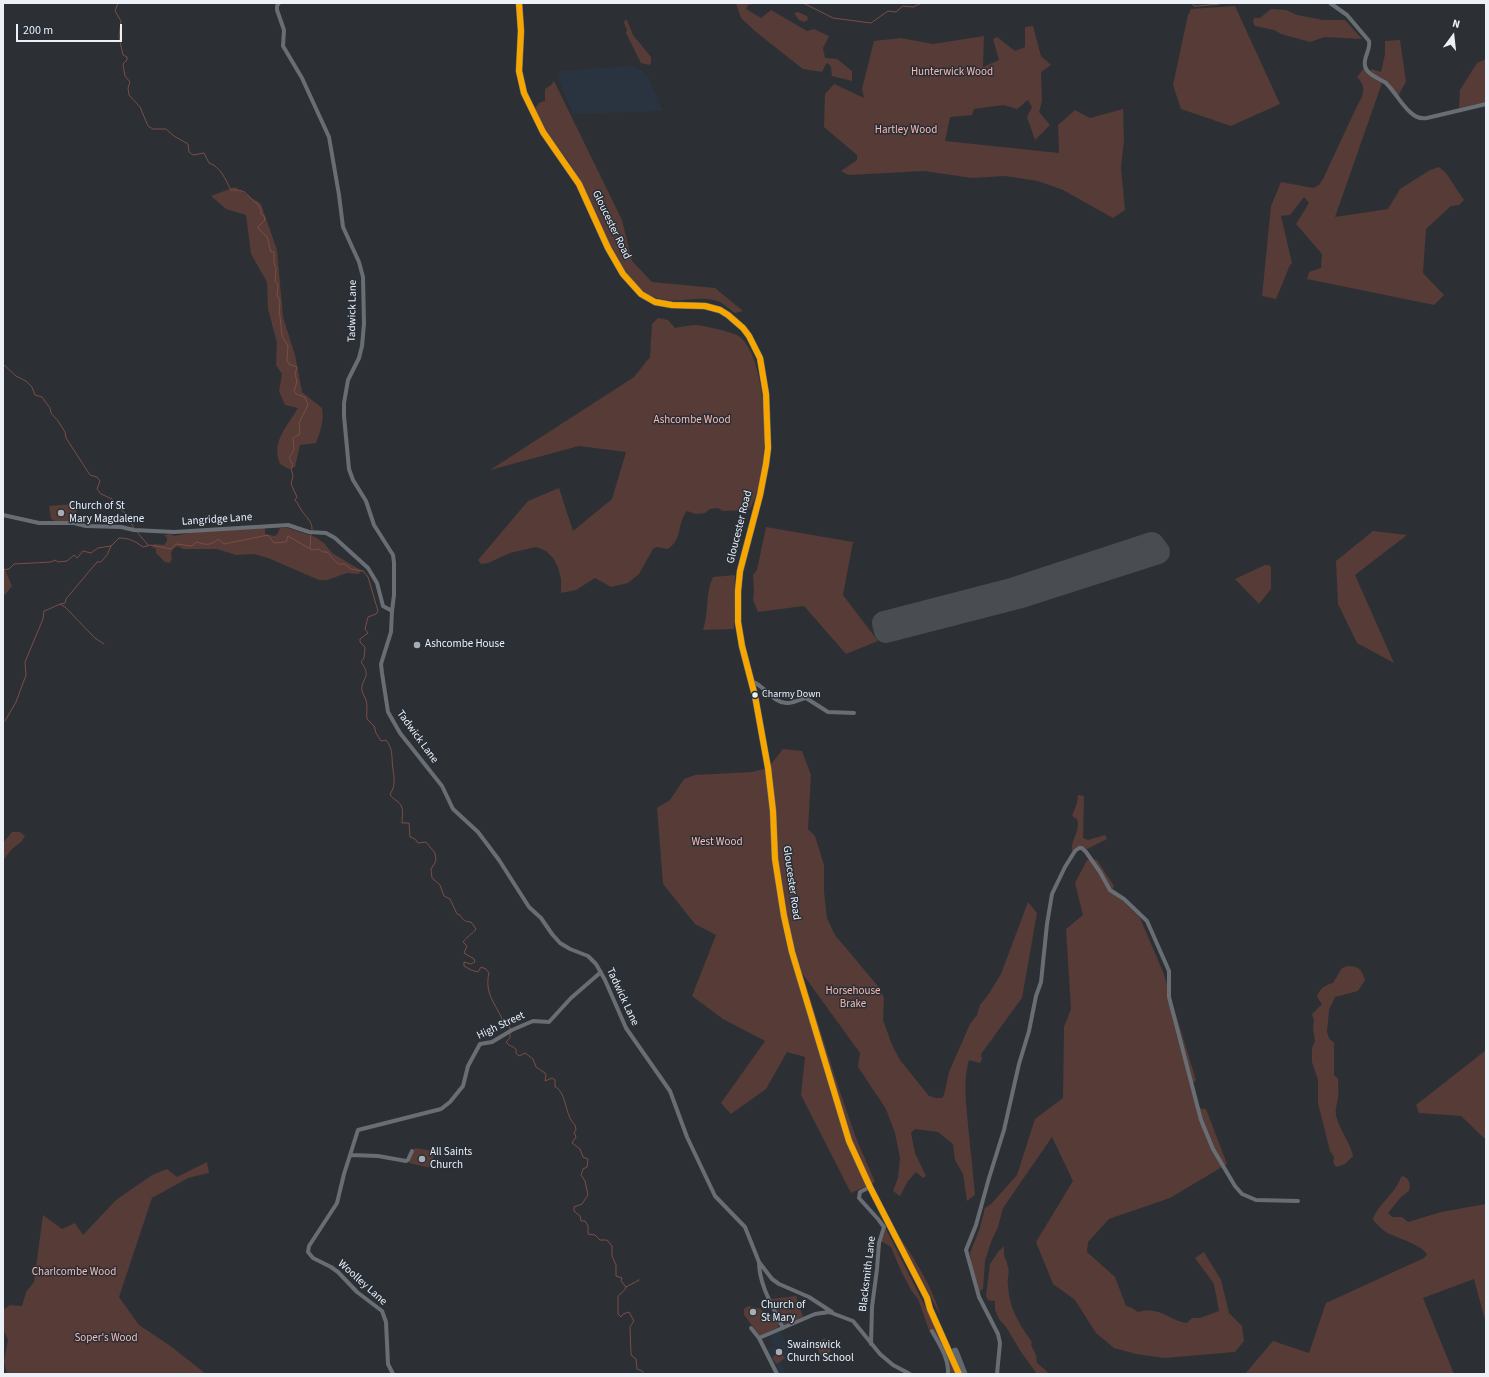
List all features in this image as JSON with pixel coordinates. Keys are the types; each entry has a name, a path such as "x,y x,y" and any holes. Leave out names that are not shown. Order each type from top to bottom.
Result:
{"highway":[{"name":"Gloucester Road","path":"519,3 521,31 519,71 524,93 543,132 579,184 608,248 620,269 641,294 655,302 672,305 705,306 716,309 728,315 743,328 749,336 760,358 766,394 768,448 760,495 743,557 738,599 739,631 752,682 768,768 778,880 792,952 849,1141 870,1188 927,1298"},
{"path":"927,1298 930,1309 959,1374"},
{"path":"927,1298 933,1307 964,1374"}],"street":[{"name":"Tadwick Lane","path":"279,3 277,10 284,30 283,46 305,83 329,137 343,227 362,271 364,324 362,346 359,358 348,380 344,403 347,457 353,480 366,501 374,526 393,555 394,595 391,632 381,664 386,703 392,720 442,786 453,809 478,832 499,860 529,907 545,922 556,939 570,949 592,958 602,972 626,1028 670,1091 687,1137 715,1196 745,1227 759,1262 772,1279 779,1284 808,1297 834,1313 853,1321 871,1344 893,1365 910,1374"},
{"path":"1330,3 1347,15 1368,42 1370,46 1364,63 1366,69 1370,74 1386,84 1411,113 1422,119 1486,104"},
{"name":"Langridge Lane","path":"3,515 38,523 74,523 86,526 121,527 134,530 174,532 288,525 309,532 326,533 335,538 368,568 377,583 383,606 392,611"},
{"path":"752,682 758,684 767,693 783,703 788,704 806,698 828,712 854,713"},
{"path":"997,1374 1000,1343 998,1334 979,1297 966,1250 976,1225 1004,1130 1019,1064 1029,1030 1036,996 1041,982 1047,924 1052,894 1065,867 1075,851 1079,848 1082,848 1086,852 1110,890 1124,899 1147,921 1169,971 1169,997 1201,1120 1213,1149 1235,1186 1242,1194 1256,1200 1298,1201"},
{"name":"High Street","path":"350,1155 358,1130 441,1109 450,1102 463,1086 466,1071 480,1044 492,1042 506,1033 533,1021 549,1022 571,998 602,972"},
{"path":"350,1155 378,1156 406,1161 408,1160 412,1151"},
{"name":"Woolley Lane","path":"350,1155 337,1202 309,1246 308,1252 313,1258 338,1272 357,1292 379,1307 382,1311 386,1322 388,1364 393,1374"},
{"name":"Blacksmith Lane","path":"870,1188 860,1192 859,1198 884,1227 879,1243 871,1344"},
{"name":"Tadwick Lane","path":"759,1262 759,1272 765,1290 783,1328"},
{"name":"Tadwick Lane","path":"759,1338 815,1314 824,1312 834,1313"},
{"path":"751,1328 759,1338 776,1374"},
{"path":"860,1330 871,1331"},
{"path":"932,1331 945,1356 948,1374"}],"shaded area":[{"path":"631,66 647,74 663,111 573,114 558,78 561,71"},
{"name":"Swainswick Church School","path":"780,1330 793,1357 781,1363 787,1374 778,1374 766,1350 773,1346 769,1335"}],"green space":[{"path":"736,3 759,3 748,5 746,9 761,18 771,10 807,31 814,29 829,36 823,48 825,58 837,59 852,71 852,81 832,76 831,67 828,63 822,72 803,69 756,32 741,18"},
{"path":"1235,6 1280,104 1231,126 1181,109 1173,85 1188,15 1191,9"},
{"path":"1271,9 1286,10 1297,15 1323,20 1345,20 1362,39 1325,37 1310,42 1281,34 1274,30 1255,26 1253,22 1254,18 1260,18"},
{"path":"798,12 807,16 808,20 804,22 799,20 794,13"},
{"path":"625,20 627,20 633,35 651,57 651,63 649,65 641,63 626,33 627,30 624,23"},
{"name":"Hartley Wood","path":"1033,26 1041,56 1051,65 1041,72 1042,101 1039,112 1050,125 1035,140 1027,117 1032,107 1028,100 1017,109 1003,105 974,109 972,115 950,117 945,141 1059,153 1058,125 1075,110 1090,118 1123,109 1124,140 1121,168 1125,210 1113,218 1063,190 1038,181 1005,176 972,178 924,171 848,175 841,171 857,160 857,155 824,127 825,94 834,84 864,98 862,89 874,41 901,38 933,44 984,36 983,67 999,60 993,39 997,37 1015,51 1025,47 1025,27"},
{"path":"1400,40 1406,82 1398,96 1389,83 1371,72 1371,69 1381,72 1385,54 1385,41"},
{"path":"1486,59 1486,102 1459,108 1460,90 1477,63"},
{"path":"1364,68 1368,75 1382,83 1335,217 1388,209 1400,189 1430,170 1439,167 1446,173 1464,200 1459,205 1451,206 1426,229 1423,273 1444,295 1434,305 1307,279 1309,272 1321,268 1322,254 1296,224 1309,203 1304,197 1290,215 1281,216 1292,263 1276,299 1262,296 1271,206 1281,182 1313,188 1319,185 1363,95 1362,84 1357,77"},
{"path":"554,81 622,220 632,261 652,282 715,288 743,311 735,313 720,302 712,300 660,299 652,296 639,287 628,274 606,239 573,169 547,132 535,108 539,103 545,101 545,89"},
{"path":"235,187 261,204 277,250 283,317 295,355 302,392 322,408 322,426 316,443 300,445 295,467 289,469 280,464 277,448 285,428 298,408 285,405 279,391 282,374 276,365 277,343 268,309 267,282 251,254 246,215 226,209 211,196"},
{"name":"Ashcombe Wood","path":"658,318 668,320 675,328 696,325 732,333 740,337 749,348 760,382 764,423 761,475 751,507 748,510 723,511 718,508 710,509 705,513 696,514 687,511 676,540 668,549 657,547 653,549 639,574 628,583 611,587 595,578 576,590 561,593 561,579 558,567 553,558 546,551 536,547 510,553 488,563 481,564 478,560 528,501 559,488 573,531 612,499 626,452 579,446 490,470 634,377 650,357 652,324"},
{"path":"75,504 78,522 55,521 51,519 49,506"},
{"path":"265,527 265,534 275,536 280,528 288,528 315,537 324,543 332,553 362,571 358,574 347,573 327,580 319,580 268,558 254,554 236,555 217,549 183,549 178,546 174,548 171,553 172,559 170,563 165,562 156,553 156,549 152,547 154,544 164,545 167,538 164,535 170,534 174,536 196,532"},
{"path":"766,527 853,542 843,595 878,641 846,654 804,606 758,612 753,600 753,575 757,570"},
{"path":"1373,531 1407,535 1355,575 1394,663 1357,643 1338,604 1336,561"},
{"path":"3,565 12,586 3,597"},
{"path":"1265,565 1269,565 1271,567 1271,589 1259,604 1235,579"},
{"path":"735,575 734,629 703,630 709,590 713,577"},
{"path":"783,749 802,751 811,775 808,829 815,836 824,865 824,892 827,918 835,935 877,985 884,998 883,1020 892,1045 900,1060 929,1096 942,1098 944,1095 949,1072 970,1024 977,1015 980,1005 1001,974 1028,902 1037,913 1022,998 981,1054 982,1059 980,1063 969,1060 967,1067 966,1100 975,1195 967,1201 963,1174 955,1160 953,1144 938,1132 915,1129 911,1133 915,1153 926,1176 923,1178 916,1172 908,1181 900,1196 893,1191 898,1178 900,1158 895,1133 886,1109 858,1067 860,1053 802,973 856,1138 875,1182 851,1193 801,1095 805,1057 787,1052 766,1089 731,1114 721,1103 765,1041 723,1019 692,996 716,935 695,924 663,884 657,808 670,800 684,779 695,775 752,772 768,768"},
{"path":"1078,795 1084,796 1083,838 1088,840 1105,835 1107,839 1087,849 1082,846 1077,847 1072,851 1078,823 1077,819 1072,816 1077,803"},
{"path":"12,832 20,832 25,836 3,860 3,843"},
{"path":"1087,860 1097,860 1114,886 1112,890 1140,918 1163,972 1196,1080 1191,1085 1197,1108 1206,1109 1227,1164 1170,1198 1109,1219 1088,1242 1087,1252 1115,1277 1126,1306 1138,1312 1158,1312 1187,1323 1192,1318 1200,1318 1219,1311 1214,1284 1195,1258 1204,1252 1221,1280 1229,1313 1242,1326 1244,1341 1235,1352 1164,1358 1136,1354 1114,1348 1096,1333 1075,1300 1053,1284 1036,1242 1073,1181 1052,1137 1003,1208 998,1227 985,1261 983,1289 979,1292 971,1263 970,1253 980,1228 985,1208 991,1204 1017,1175 1035,1119 1063,1098 1064,1027 1071,1009 1066,929 1083,915 1075,883"},
{"path":"1348,966 1360,969 1365,980 1358,991 1335,997 1329,1010 1327,1032 1329,1038 1334,1043 1334,1075 1338,1079 1336,1116 1353,1156 1345,1164 1336,1167 1333,1162 1334,1157 1330,1151 1318,1103 1318,1080 1312,1062 1312,1048 1315,1041 1313,1029 1314,1020 1312,1014 1322,1004 1317,997 1319,992 1325,986 1333,983 1342,968"},
{"path":"1486,1050 1486,1140 1461,1116 1419,1113 1416,1105"},
{"path":"415,1148 434,1151 432,1167 409,1163"},
{"path":"207,1162 209,1173 188,1178 152,1198 119,1297 139,1325 169,1345 206,1374 7,1374 4,1362 8,1340 3,1329 3,1310 10,1305 22,1306 26,1292 34,1282 43,1215 62,1229 75,1223 83,1235 116,1200 152,1175 167,1169 177,1177"},
{"path":"1403,1176 1409,1180 1410,1189 1401,1197 1388,1213 1392,1217 1402,1217 1408,1222 1441,1212 1486,1204 1486,1324 1474,1279 1423,1298 1454,1374 1245,1374 1273,1341 1309,1353 1326,1303 1424,1258 1427,1255 1421,1248 1386,1232 1373,1220 1378,1210 1395,1189"},
{"path":"885,1227 936,1328 955,1374 950,1374 949,1363 945,1351 933,1330 930,1333 918,1299 911,1290 901,1271 891,1247 881,1241"},
{"path":"899,1236 917,1264 928,1285 940,1315"},
{"path":"1004,1246 1004,1255 1009,1269 1008,1283 1010,1301 1019,1322 1032,1342 1031,1345 1036,1355 1037,1363 1050,1374 1037,1374 1021,1352 1006,1327 999,1319 995,1310 995,1301 988,1300 986,1296 990,1264"},
{"path":"796,1296 803,1317 784,1325 771,1299"},
{"path":"748,1306 761,1309 766,1318 775,1313 779,1323 778,1327 760,1336 744,1315 744,1309"},
{"path":"825,1338 831,1352 821,1357 815,1343"},
{"path":"780,1351 785,1358 777,1364 772,1358"}],"waterway":[{"path":"118,3 115,11 121,21 119,37 123,55 127,57 127,60 123,64 125,76 130,82 128,88 129,95 140,107 148,126 153,129 166,129 174,136 188,144 189,152 193,155 204,153 209,163 217,167 231,190 246,193 253,201 257,203 261,210 261,214 264,216 265,220 258,228 267,237 271,252 274,252 274,263 276,268 275,281 278,285 277,295 280,301 279,313 282,336 288,346 287,360 289,364 297,367 295,374 297,382 294,391 296,394 305,397 308,405 299,423 300,434 293,438 294,450 289,458 293,465 291,468 293,476 291,484 297,497 295,500 310,522 312,530"},
{"path":"803,3 833,18 871,23 888,11 896,12 903,6 913,7 922,3"},
{"path":"1192,3 1194,6 1222,3"},
{"path":"3,364 16,376 26,381 32,387 35,395 42,397 50,408 51,413 65,432 66,438 90,475 97,477 100,481 97,489 101,494 112,499 115,505 124,512 134,528"},
{"path":"137,532 148,545"},
{"path":"310,548 311,534"},
{"path":"3,570 9,569 14,564 51,562 55,560 58,562 67,561 74,555 77,558 83,551 91,553 98,548 111,546 119,538 132,540 143,547 151,545 171,549 176,544 192,546 196,542 208,544 213,543 218,539 224,544 268,535 274,543 286,542 288,536 312,550 319,549 323,552 327,552 338,564 345,564 351,569 363,571 368,577 378,611 376,614 368,617 365,629 368,633 360,639 360,642 365,647 364,658 361,662 366,672 362,691 367,702 367,719 374,726 381,741 386,740 391,751 394,782 390,794 400,803 402,823 409,823 410,837 415,839 418,843 426,842 435,853 436,861 431,869 432,878 440,885 444,896 450,899 457,914 467,922 471,922 476,929 463,942 467,946 464,953 474,959 475,962 471,964 464,962 464,966 478,972 481,967 486,969 489,973 489,993 503,1021 510,1026 510,1030"},
{"path":"5,721 16,702 26,675 25,662 43,619 44,611 59,604 65,603 66,599 97,562 101,562 107,555 111,546"},
{"path":"60,604 65,607 95,638 104,644"},
{"path":"510,1033 510,1038 506,1042 516,1049 516,1053 519,1056 525,1053 533,1059 536,1067 545,1073 545,1081 552,1078 555,1080 555,1087 562,1095 570,1118 575,1125 576,1130 574,1132 576,1137 572,1143 580,1149 583,1157 588,1159 587,1167 583,1169 581,1175 585,1181 588,1195 582,1204 574,1207 574,1211 580,1216 581,1221 585,1221 588,1226 588,1234 595,1235 600,1240 607,1240 612,1246 612,1256 616,1265 616,1276 622,1278 621,1281 626,1287 618,1297 618,1314 621,1317 623,1314 629,1312 634,1321 630,1327 631,1354 636,1359 637,1369 642,1371 644,1374"},
{"path":"626,1287 639,1280"}],"runway":[{"path":"1152,544 1158,552 1018,597 886,631 884,623 1015,589 1152,544"}],"transit line":[{"path":"519,3 521,31 519,71 524,93 543,132 579,184 608,248 623,274 641,294 655,302 672,305 705,306 720,310 743,328 749,336 760,358 766,394 768,448 760,495 740,571 738,591 738,622 742,646 755,696 768,768 773,811 775,859 784,916 792,952 849,1141 870,1187 927,1298 930,1309 959,1374"}],"place":[{"name":"Church of St Mary Magdalene","path":"61,513"},
{"name":"Ashcombe House","path":"417,645"},
{"name":"Charmy Down","path":"755,695"},
{"name":"All Saints Church","path":"422,1159"},
{"name":"Church of St Mary","path":"753,1312"},
{"name":"Swainswick Church School","path":"779,1352"}],"park label":[{"name":"Hunterwick Wood","path":"952,73"},
{"name":"West Wood","path":"717,843"},
{"name":"Horsehouse Brake","path":"853,998"},
{"name":"Charlcombe Wood","path":"74,1273"},
{"name":"Soper's Wood","path":"106,1339"}]}
